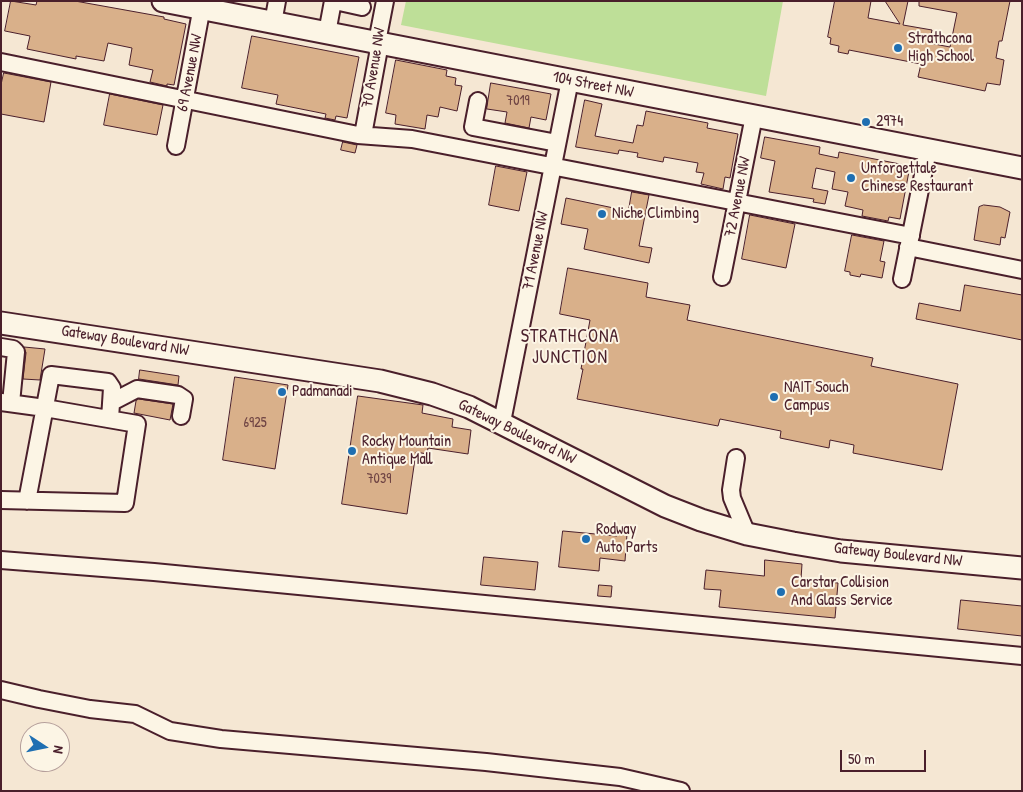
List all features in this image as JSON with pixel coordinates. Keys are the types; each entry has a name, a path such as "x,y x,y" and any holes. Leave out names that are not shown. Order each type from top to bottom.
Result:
{"main road":[{"name":"104 Street NW","path":"163,1 233,8 273,23 1022,168"},
{"name":"Gateway Boulevard NW","path":"1,323 380,381 432,394 469,407 665,506 701,520 747,534 841,550 1022,568"}],"street":[{"path":"273,23 277,1"},
{"path":"327,33 334,1 362,7"},
{"name":"70 Avenue NW","path":"363,135 378,54 378,42 385,1"},
{"name":"69 Avenue NW","path":"176,146 202,5"},
{"path":"1,62 363,135 412,138 737,202 1022,270"},
{"name":"71 Avenue NW","path":"502,422 570,80"},
{"path":"468,150 478,101"},
{"name":"72 Avenue NW","path":"722,277 754,116"},
{"path":"473,127 557,143"},
{"path":"902,279 928,150"},
{"path":"1,347 13,349 16,352 6,403 137,424 125,503 1,500"},
{"path":"26,501 51,375 108,382 112,388 110,419"},
{"path":"112,402 137,389 178,394 184,399 181,416"},
{"path":"736,458 730,490 747,534"},
{"path":"1,560 154,572 1022,656"},
{"path":"1,690 39,700 135,714 170,731 221,739 486,762 620,777 681,791"}],"green space":[{"path":"406,1 783,1 766,96 401,25"}],"building":[{"path":"11,1 36,5 37,1 75,1 164,17 164,19 186,24 174,85 167,84 167,86 150,82 153,70 129,65 132,48 108,43 104,61 76,56 76,59 27,49 30,36 5,31"},
{"path":"835,1 871,1 868,18 900,24 885,1 908,1 903,25 932,30 929,43 950,47 957,13 919,6 919,1 1010,1 1002,41 999,41 996,58 1004,60 1000,85 987,83 985,91 918,77 921,64 849,50 848,54 838,52 839,46 830,44 831,38 828,37"},
{"path":"252,36 359,57 347,118 336,116 335,120 325,118 326,114 276,104 278,95 242,88"},
{"path":"396,60 447,70 446,76 456,78 455,85 462,86 457,111 440,107 438,117 427,115 425,129 395,124 396,115 386,113"},
{"path":"4,73 51,82 44,122 1,114 1,85"},
{"path":"491,83 551,94 546,120 531,117 529,128 505,123 507,112 487,109"},
{"path":"110,94 163,105 157,135 104,125"},
{"path":"585,100 602,104 595,136 633,143 637,125 643,126 646,111 708,123 707,128 738,134 730,178 725,177 723,189 701,184 704,173 696,172 698,163 664,157 663,162 637,157 638,153 619,150 618,154 576,147"},
{"path":"765,137 820,147 819,154 838,158 839,152 910,166 900,219 889,217 888,221 862,216 863,210 845,206 848,192 832,189 835,172 816,168 812,188 828,191 825,204 813,202 814,199 769,192 775,161 761,158"},
{"path":"343,142 357,145 355,153 341,150"},
{"path":"496,166 527,172 519,211 489,205"},
{"path":"632,192 649,195 639,246 652,248 649,263 584,249 588,229 561,224 566,198 628,211"},
{"path":"984,205 1000,207 1010,212 1005,238 1001,237 1000,245 974,240 979,207"},
{"path":"750,215 795,224 786,268 742,259"},
{"path":"852,235 884,241 880,261 885,262 882,278 861,274 860,277 850,275 850,272 845,271"},
{"path":"568,268 648,283 646,297 690,305 687,320 873,358 871,366 958,384 942,470 853,453 854,445 830,440 829,448 780,438 781,431 720,419 718,426 577,399 590,320 560,314"},
{"path":"965,285 1022,295 1022,340 916,319 919,303 960,311"},
{"path":"24,347 45,349 40,380 23,379 26,353"},
{"path":"140,370 179,376 178,385 139,379"},
{"path":"235,377 288,385 275,469 223,460"},
{"path":"358,396 423,405 422,413 453,419 452,427 471,430 468,454 428,448 427,454 416,452 407,514 342,504"},
{"path":"139,399 173,404 170,420 134,413 136,401"},
{"path":"563,531 617,536 618,533 627,534 625,561 600,558 599,571 559,567"},
{"path":"484,557 538,562 535,590 481,585"},
{"path":"765,560 802,564 801,579 838,583 835,618 719,607 721,590 704,589 706,570 764,576"},
{"path":"599,585 612,586 611,597 598,596"},
{"path":"961,600 1022,606 1022,636 958,629"}],"place":[{"name":"Strathcona High School","path":"898,48"},
{"name":"2974","path":"866,122"},
{"name":"Unforgettale Chinese Restaurant","path":"851,178"},
{"name":"Niche Climbing","path":"602,214"},
{"name":"Padmanadi","path":"282,392"},
{"name":"NAIT Souch Campus","path":"774,397"},
{"name":"Rocky Mountain Antique Mall","path":"352,451"},
{"name":"Rodway Auto Parts","path":"586,539"},
{"name":"Carstar Collision And Glass Service","path":"781,592"}],"district":[{"name":"STRATHCONA JUNCTION","path":"570,347"}]}
